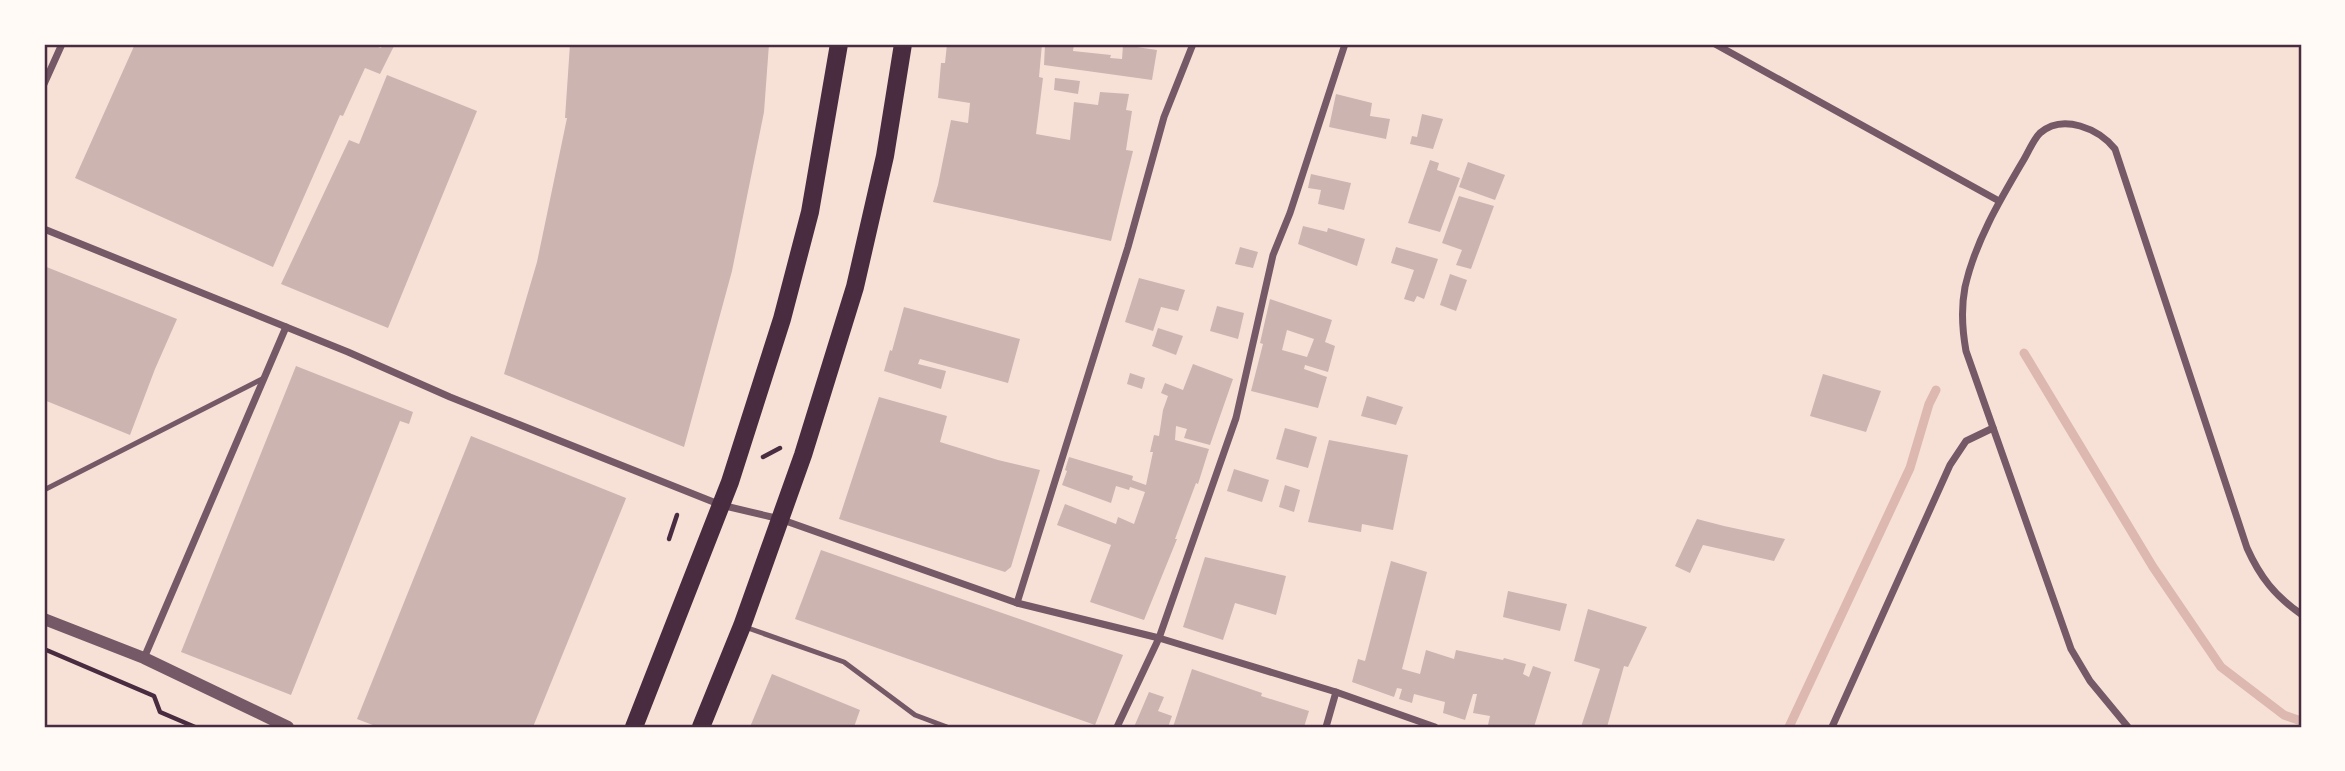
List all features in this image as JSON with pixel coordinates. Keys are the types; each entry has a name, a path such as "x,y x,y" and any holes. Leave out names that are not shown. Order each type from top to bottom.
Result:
{"main road":[{"path":"634,727 722,505 782,319 810,212 839,44"},
{"path":"701,727 742,626 803,455 855,287 885,156 903,44"}],"street":[{"path":"44,85 62,44"},
{"path":"1017,603 1128,247 1164,117 1193,44"},
{"path":"1118,727 1159,638 1236,418 1273,255 1290,213 1345,44"},
{"path":"1715,44 1999,201"},
{"path":"2128,727 2090,681 2071,649 1966,351 1962,310 1969,269 1999,201 2039,134 2050,128 2062,125 2086,127 2107,140 2115,149 2247,548 2267,585 2301,614"},
{"path":"44,229 450,397 722,505 780,519 1017,603 1159,638 1336,692 1435,727"},
{"path":"144,658 286,327"},
{"path":"1832,727 1950,465 1966,441 1993,428"},
{"path":"44,619 144,658 288,727"},
{"path":"1326,727 1336,692"}],"lane":[{"path":"44,490 264,378"},
{"path":"742,626 844,662 915,715 947,727"}],"path":[{"path":"669,539 677,515"},
{"path":"44,649 154,696 160,712 195,727"}],"building":[{"path":"135,44 376,44 375,46 381,48 383,44 395,44 380,74 365,68 343,116 340,115 273,267 75,178"},
{"path":"570,44 769,44 764,112 732,271 684,447 504,374 537,262 567,118"},
{"path":"947,44 1042,44 1039,77 1043,78 1036,134 1070,140 1074,102 1098,105 1100,92 1129,94 1126,110 1132,111 1126,150 1133,151 1111,241 933,202 951,120 968,123 970,103 938,98 941,63 945,63"},
{"path":"1045,44 1074,44 1073,51 1111,55 1110,58 1122,59 1123,45 1157,50 1152,80 1044,65"},
{"path":"387,75 477,111 388,328 281,284 349,140 359,144"},
{"path":"1055,78 1080,81 1078,94 1054,90"},
{"path":"1336,94 1372,103 1370,116 1390,119 1386,139 1329,127"},
{"path":"1422,114 1443,119 1433,149 1410,144 1412,136 1417,137"},
{"path":"1430,160 1439,163 1437,170 1460,178 1440,232 1408,223"},
{"path":"1468,162 1505,175 1495,200 1459,187"},
{"path":"1311,174 1351,183 1344,210 1318,204 1321,190 1308,188"},
{"path":"1459,196 1494,206 1471,269 1456,265 1462,250 1442,243"},
{"path":"1303,226 1327,232 1328,228 1365,239 1357,266 1298,244"},
{"path":"1240,247 1258,252 1253,268 1235,264"},
{"path":"1396,247 1438,259 1424,299 1417,296 1414,302 1404,299 1414,270 1391,263"},
{"path":"44,266 177,319 130,435 44,400"},
{"path":"1450,274 1467,280 1456,311 1440,305"},
{"path":"1139,278 1185,290 1178,311 1161,307 1153,331 1125,322"},
{"path":"1270,299 1332,320 1325,342 1335,346 1328,372 1305,365 1304,369 1327,377 1318,408 1251,391 1263,344 1260,343","holes":["1287,330 1314,339 1307,357 1282,350"]},
{"path":"1217,306 1244,313 1238,339 1210,331"},
{"path":"904,307 1020,339 1008,383 920,359 918,364 946,371 941,389 884,371"},
{"path":"1158,328 1183,336 1176,355 1152,346"},
{"path":"1193,364 1233,379 1210,445 1184,438 1187,429 1176,426 1175,440 1209,449 1198,484 1196,483 1177,539 1144,620 1090,602 1111,545 1057,525 1065,504 1116,524 1118,517 1134,524 1145,492 1116,486 1111,503 1062,485 1069,457 1133,476 1132,480 1146,485 1154,435 1159,436 1168,396 1161,393 1165,383 1183,390"},
{"path":"296,366 413,412 409,424 400,421 291,695 181,652"},
{"path":"1130,373 1145,378 1142,389 1127,384"},
{"path":"1823,374 1881,391 1866,432 1810,416"},
{"path":"1367,396 1403,407 1396,425 1361,416"},
{"path":"879,397 947,416 940,442 1040,470 1011,567 1005,572 839,519"},
{"path":"1285,428 1317,437 1308,468 1276,459"},
{"path":"471,436 626,498 533,727 378,727 357,719"},
{"path":"1329,440 1408,455 1393,530 1362,524 1361,532 1308,522"},
{"path":"1234,469 1269,480 1262,502 1227,491"},
{"path":"1285,485 1300,490 1294,512 1279,507"},
{"path":"1697,519 1785,539 1774,561 1703,545 1690,573 1675,566"},
{"path":"821,550 1123,655 1095,725 795,619"},
{"path":"1205,557 1286,576 1276,615 1235,603 1223,640 1183,627"},
{"path":"1391,561 1427,572 1402,669 1420,674 1426,650 1454,659 1456,650 1526,664 1523,674 1529,677 1533,666 1551,672 1534,727 1488,725 1490,716 1473,713 1477,694 1473,694 1465,720 1443,713 1445,702 1414,694 1412,703 1399,699 1402,689 1397,688 1394,697 1352,682 1358,659 1365,661"},
{"path":"1508,591 1567,604 1560,631 1503,617"},
{"path":"1588,609 1647,627 1628,667 1624,666 1607,727 1581,727 1600,669 1574,661"},
{"path":"1192,669 1309,711 1304,727 1173,727"},
{"path":"772,674 860,710 854,727 750,727"},
{"path":"1149,692 1164,697 1158,711 1172,716 1168,727 1134,727"}],"waterway":[{"path":"2024,353 2153,567 2221,667 2284,715 2301,721"},
{"path":"1789,727 1910,468 1929,404 1936,390"}]}
